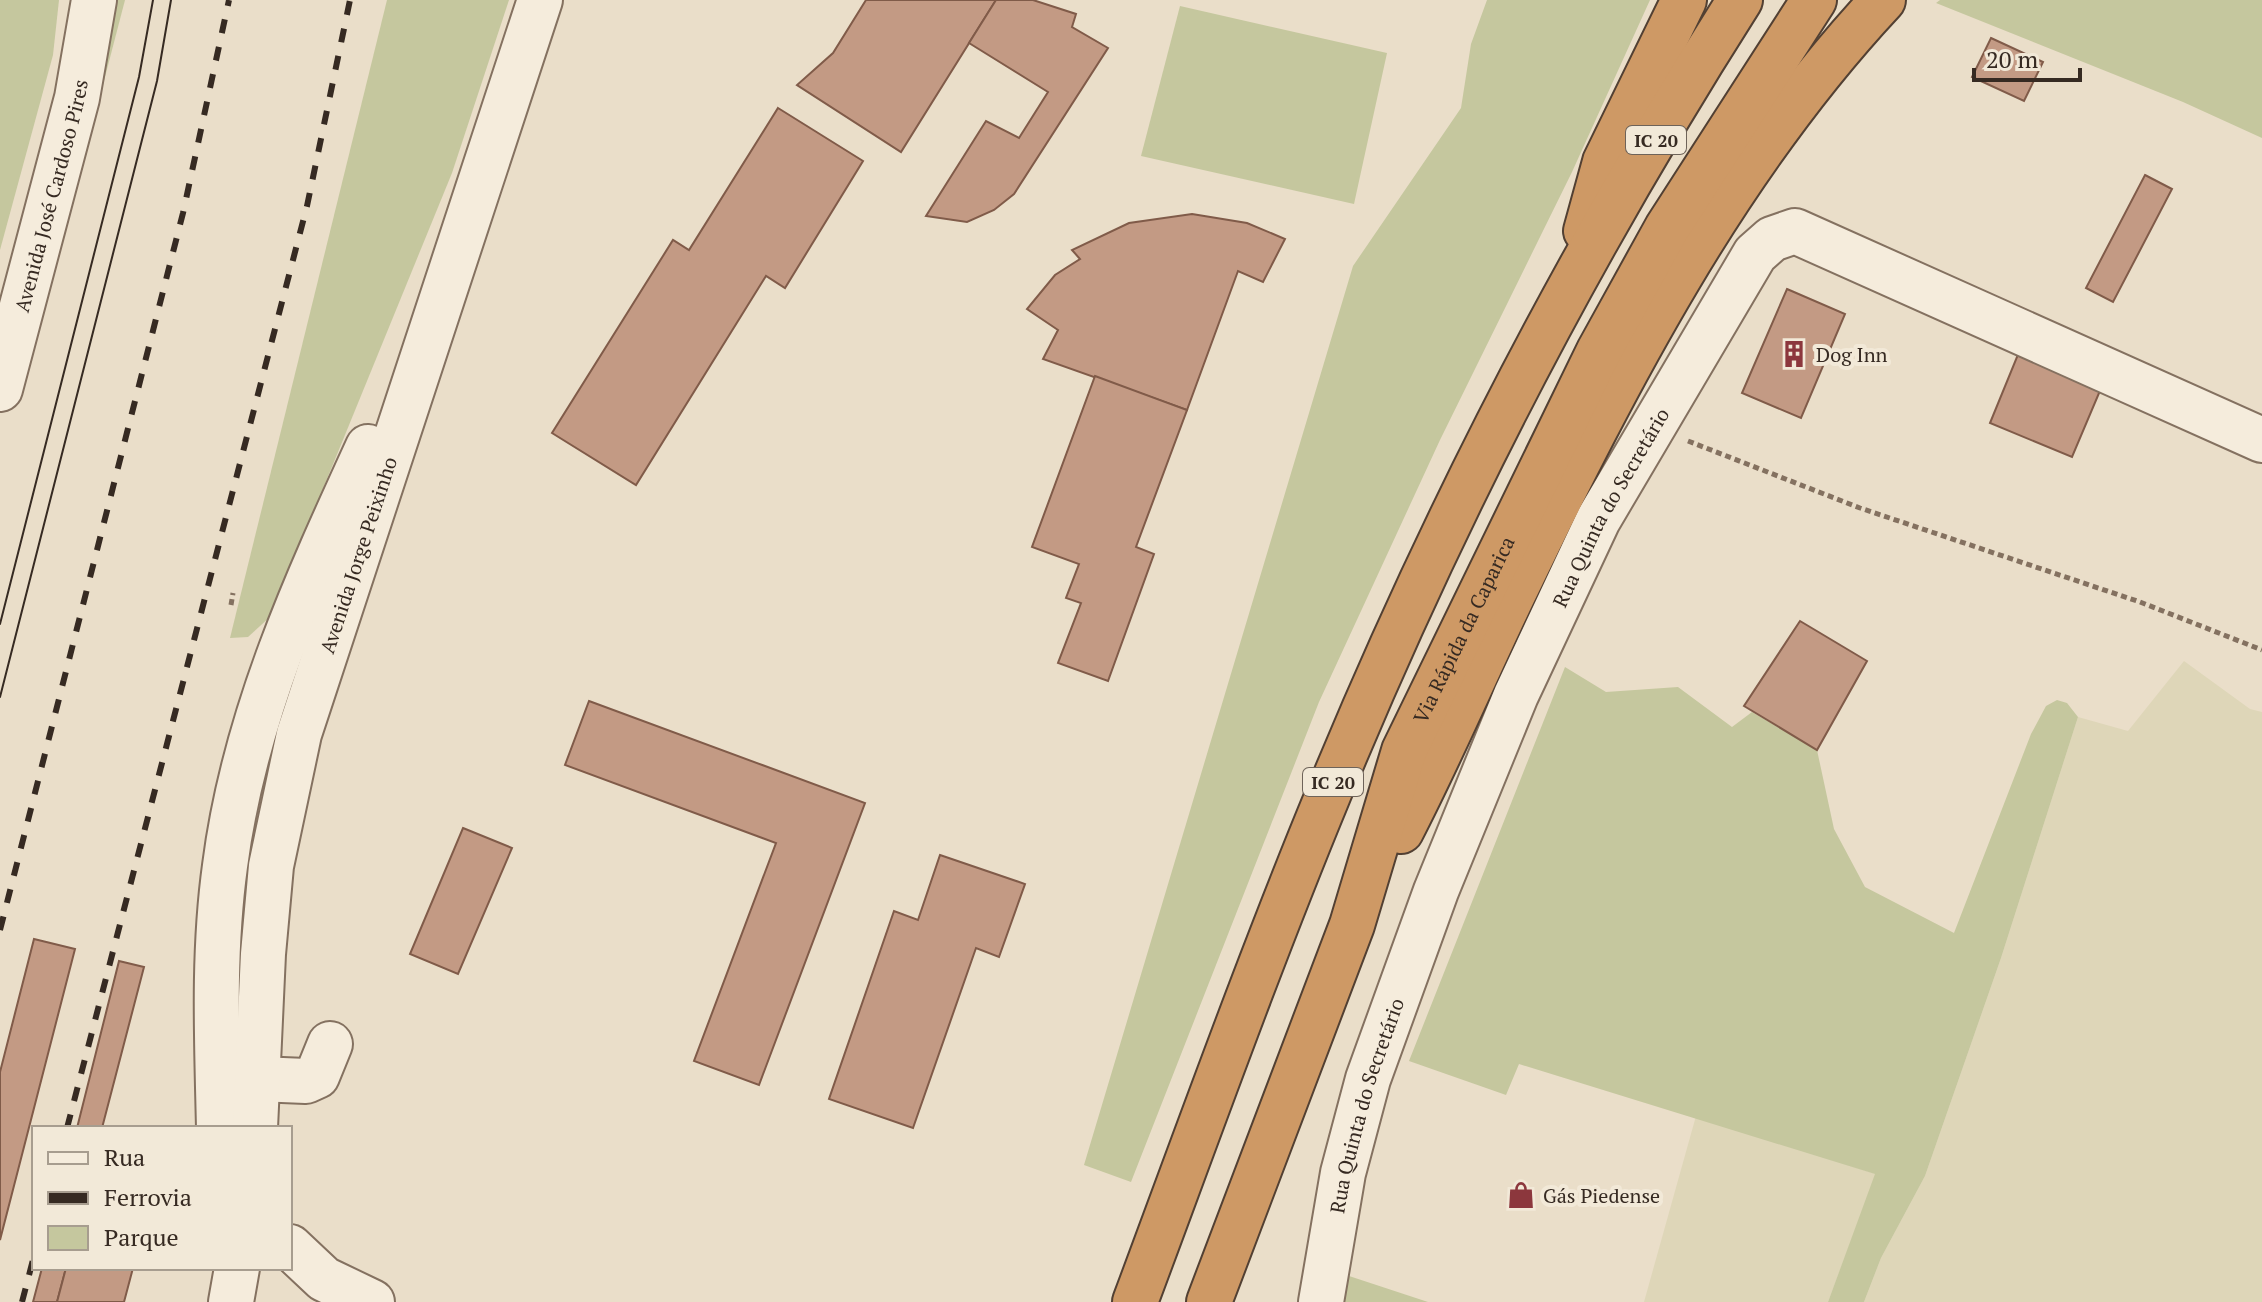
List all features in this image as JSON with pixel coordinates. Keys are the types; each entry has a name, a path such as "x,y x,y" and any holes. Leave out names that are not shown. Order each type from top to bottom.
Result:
{"highway":[{"path":"1574,280 1605,162 1684,0"},
{"name":"IC 20","path":"1135,1302 1339,769 1449,527 1574,280 1740,0"},
{"name":"Via Rápida da Caparica","path":"1209,1302 1352,925 1404,751 1599,351 1667,228 1814,0"},
{"path":"1352,925 1434,768 1517,585 1635,355 1716,213 1842,44 1883,0"}],"street":[{"name":"Avenida José Cardoso Pires","path":"0,389 77,98 94,0"},
{"name":"Avenida Jorge Peixinho","path":"249,1116 263,954 281,807 299,734 540,0"},
{"name":"Rua Quinta do Secretário","path":"1321,1302 1343,1173 1368,1079 1436,891 1516,695 1598,520 1649,428 1755,254 1772,239 1795,231 2262,440"},
{"path":"330,1044 317,1076 249,1116 218,932 225,864 255,722 310,575 459,248"},
{"path":"1221,1302 1264,1152"},
{"path":"292,1249 324,1279 372,1302"},
{"path":"231,1302 237,1270"}],"path":[{"path":"1649,428 1728,455 1860,508 2140,602 2262,650"},
{"path":"231,605 233,593"}],"shaded area":[{"path":"2184,661 2250,709 2262,712 2262,1302 1864,1302 1881,1258 1925,1176 2001,958 2078,717 2128,731"},
{"path":"1696,1116 1876,1174 1828,1302 1644,1302"}],"green space":[{"path":"0,0 59,0 53,55 0,250"},
{"path":"109,0 125,0 92,127"},
{"path":"387,0 509,0 452,173 271,616 248,637 230,638"},
{"path":"1487,0 1650,0 1572,172 1440,440 1319,702 1131,1182 1084,1165 1353,266 1461,108 1471,44"},
{"path":"1940,0 2262,0 2262,138 2183,102 1936,3"},
{"path":"1180,6 1387,53 1354,204 1141,156"},
{"path":"1565,667 1606,692 1678,687 1732,727 1752,712 1817,750 1834,829 1865,887 1954,933 2031,734 2046,706 2057,700 2067,703 2078,717 2001,958 1925,1176 1881,1258 1864,1302 1828,1302 1875,1174 1519,1064 1506,1095 1409,1061"},
{"path":"1343,1274 1428,1302 1338,1302"}],"building":[{"path":"866,0 996,0 901,152 797,85 833,53"},
{"path":"996,0 1033,0 1076,14 1072,27 1108,48 1014,194 994,210 967,222 926,216 986,121 1019,138 1048,92 969,43"},
{"path":"1991,38 2043,62 2024,101 1972,77"},
{"path":"778,108 863,161 785,288 766,276 636,485 552,433 673,240 689,250"},
{"path":"2145,175 2172,189 2113,302 2086,288"},
{"path":"1192,214 1247,223 1285,239 1263,282 1238,271 1187,410 1043,359 1058,330 1027,309 1055,275 1080,259 1072,250 1129,223"},
{"name":"Dog Inn","path":"1787,289 1845,314 1801,418 1742,393"},
{"path":"2019,352 2102,386 2072,457 1990,423"},
{"path":"1095,376 1187,410 1136,547 1154,554 1108,681 1058,663 1081,603 1066,598 1079,564 1032,547"},
{"path":"1800,621 1867,661 1817,750 1744,706"},
{"path":"589,701 865,803 759,1085 694,1061 776,843 565,765"},
{"path":"463,828 512,848 458,974 410,954"},
{"path":"940,855 1025,884 999,957 976,948 913,1128 829,1099 894,911 918,920"},
{"path":"34,939 75,949 0,1240 0,1072"},
{"path":"119,961 144,967 103,1126 78,1126"},
{"path":"41,1270 65,1270 57,1302 33,1302"},
{"path":"65,1270 132,1270 124,1302 57,1302"}],"tram line":[{"path":"0,624 139,77 153,0"},
{"path":"0,697 157,81 171,0"}],"railway":[{"path":"0,930 183,213 229,0"},
{"path":"68,1126 307,206 350,0"},
{"path":"22,1302 32,1264"}],"place":[{"name":"Dog Inn","path":"1794,354"},
{"name":"Gás Piedense","path":"1521,1195"}]}
